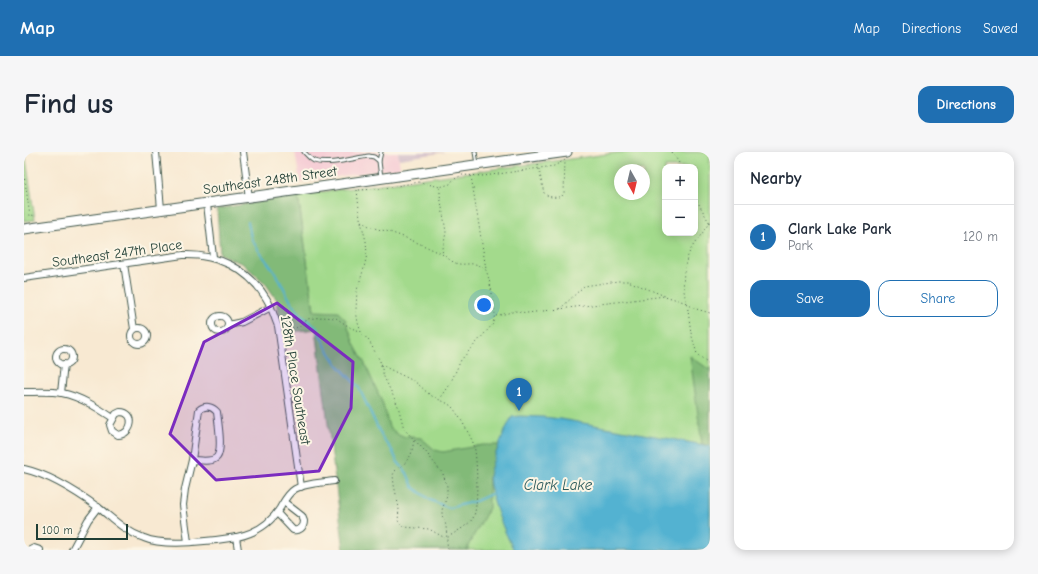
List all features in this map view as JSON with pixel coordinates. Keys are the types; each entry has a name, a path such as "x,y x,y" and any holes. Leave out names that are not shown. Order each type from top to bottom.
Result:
{"street":[{"path":"156,152 161,210"},
{"path":"243,152 249,198"},
{"name":"Southeast 248th Street","path":"24,229 249,198 356,186 381,178 537,156 566,156"},
{"path":"207,204 213,257"},
{"name":"Southeast 247th Place","path":"24,278 183,255 198,254 213,257"},
{"name":"128th Place Southeast","path":"213,257 243,272 257,285 271,307 278,330 301,487"},
{"path":"124,264 134,329"},
{"path":"228,325 242,322 271,307"},
{"path":"61,393 64,364"},
{"path":"24,392 61,393 101,409 114,418"},
{"path":"188,542 183,505 185,489 192,460 199,410 204,407 210,407 217,412 220,442 217,457 212,459 192,460"},
{"path":"24,469 45,476 73,490 98,507 124,529 145,539 164,543 236,537 250,534 270,521 290,494 301,487 334,481"},
{"path":"276,513 293,530 298,530 303,527 304,522 302,516 284,502"},
{"path":"72,550 88,520 98,507"},
{"path":"236,537 238,550"},
{"path":"30,550 34,548 40,550"}],"lane":[{"path":"304,152 315,161 329,162 369,156 374,157 379,161"},
{"path":"381,152 379,161 381,178"},
{"path":"473,165 475,152"}],"path":[{"path":"672,152 679,164"},
{"path":"537,156 544,193 552,197 562,196 564,193 566,156"},
{"path":"448,550 444,519 442,516 442,510 447,496 446,482 443,474 404,428 398,406 384,377 381,364 369,341 361,332 356,318 357,290 367,254 366,241 360,221 356,186 380,188 419,182 440,187 450,184 459,176 484,176 554,166 566,156"},
{"path":"440,399 449,386 460,360 493,324 495,316 486,271 471,175 473,165"},
{"path":"24,174 30,216 33,215 33,218"},
{"path":"440,187 446,227 442,254"},
{"path":"697,200 710,223 690,251 683,284 691,333 697,354 710,364"},
{"path":"360,221 370,228 393,233 442,254 459,264 479,264 486,271"},
{"path":"560,310 584,286 628,281 687,303 693,308 710,313"},
{"path":"495,316 512,311 527,313 560,310 665,296"},
{"path":"278,330 300,327 307,319 326,317 336,318 351,328 361,332"},
{"path":"381,364 414,381 422,386 433,397 440,399 451,406 456,411 473,443 477,474 476,510 474,517 469,522 446,539"},
{"path":"414,440 411,455 393,475 400,523 408,528 429,528 446,539"}],"highlighted area":[{"path":"277,303 353,362 351,408 319,471 216,480 170,434 204,342"}],"shaded area":[{"path":"295,152 398,152 400,168 300,182"},
{"path":"398,152 446,152 399,159"}],"green space":[{"path":"24,152 35,220 24,221"},
{"path":"623,152 710,152 710,550 349,550 337,477 298,195"},
{"path":"298,195 314,311 338,312 345,319 354,344 383,404 389,427 400,436 421,438 435,450 443,452 483,445 500,445 489,476 489,508 468,546 468,550 344,550 316,329 282,333 277,300 265,283 243,264 220,254 217,209"},
{"path":"690,356 710,370 710,446 702,444"}],"water":[{"name":"Clark Lake","path":"519,416 561,419 710,446 710,550 514,550 498,514 489,477 495,456 509,422 512,417"}],"waterway":[{"path":"248,222 251,238 277,275 292,304 302,316 317,328 326,347 337,364 359,388 382,437 392,450 397,461 407,473 413,487 430,500 449,508 476,501 491,494"}],"place":[{"name":"Clark Lake Park","path":"519,411"}]}
